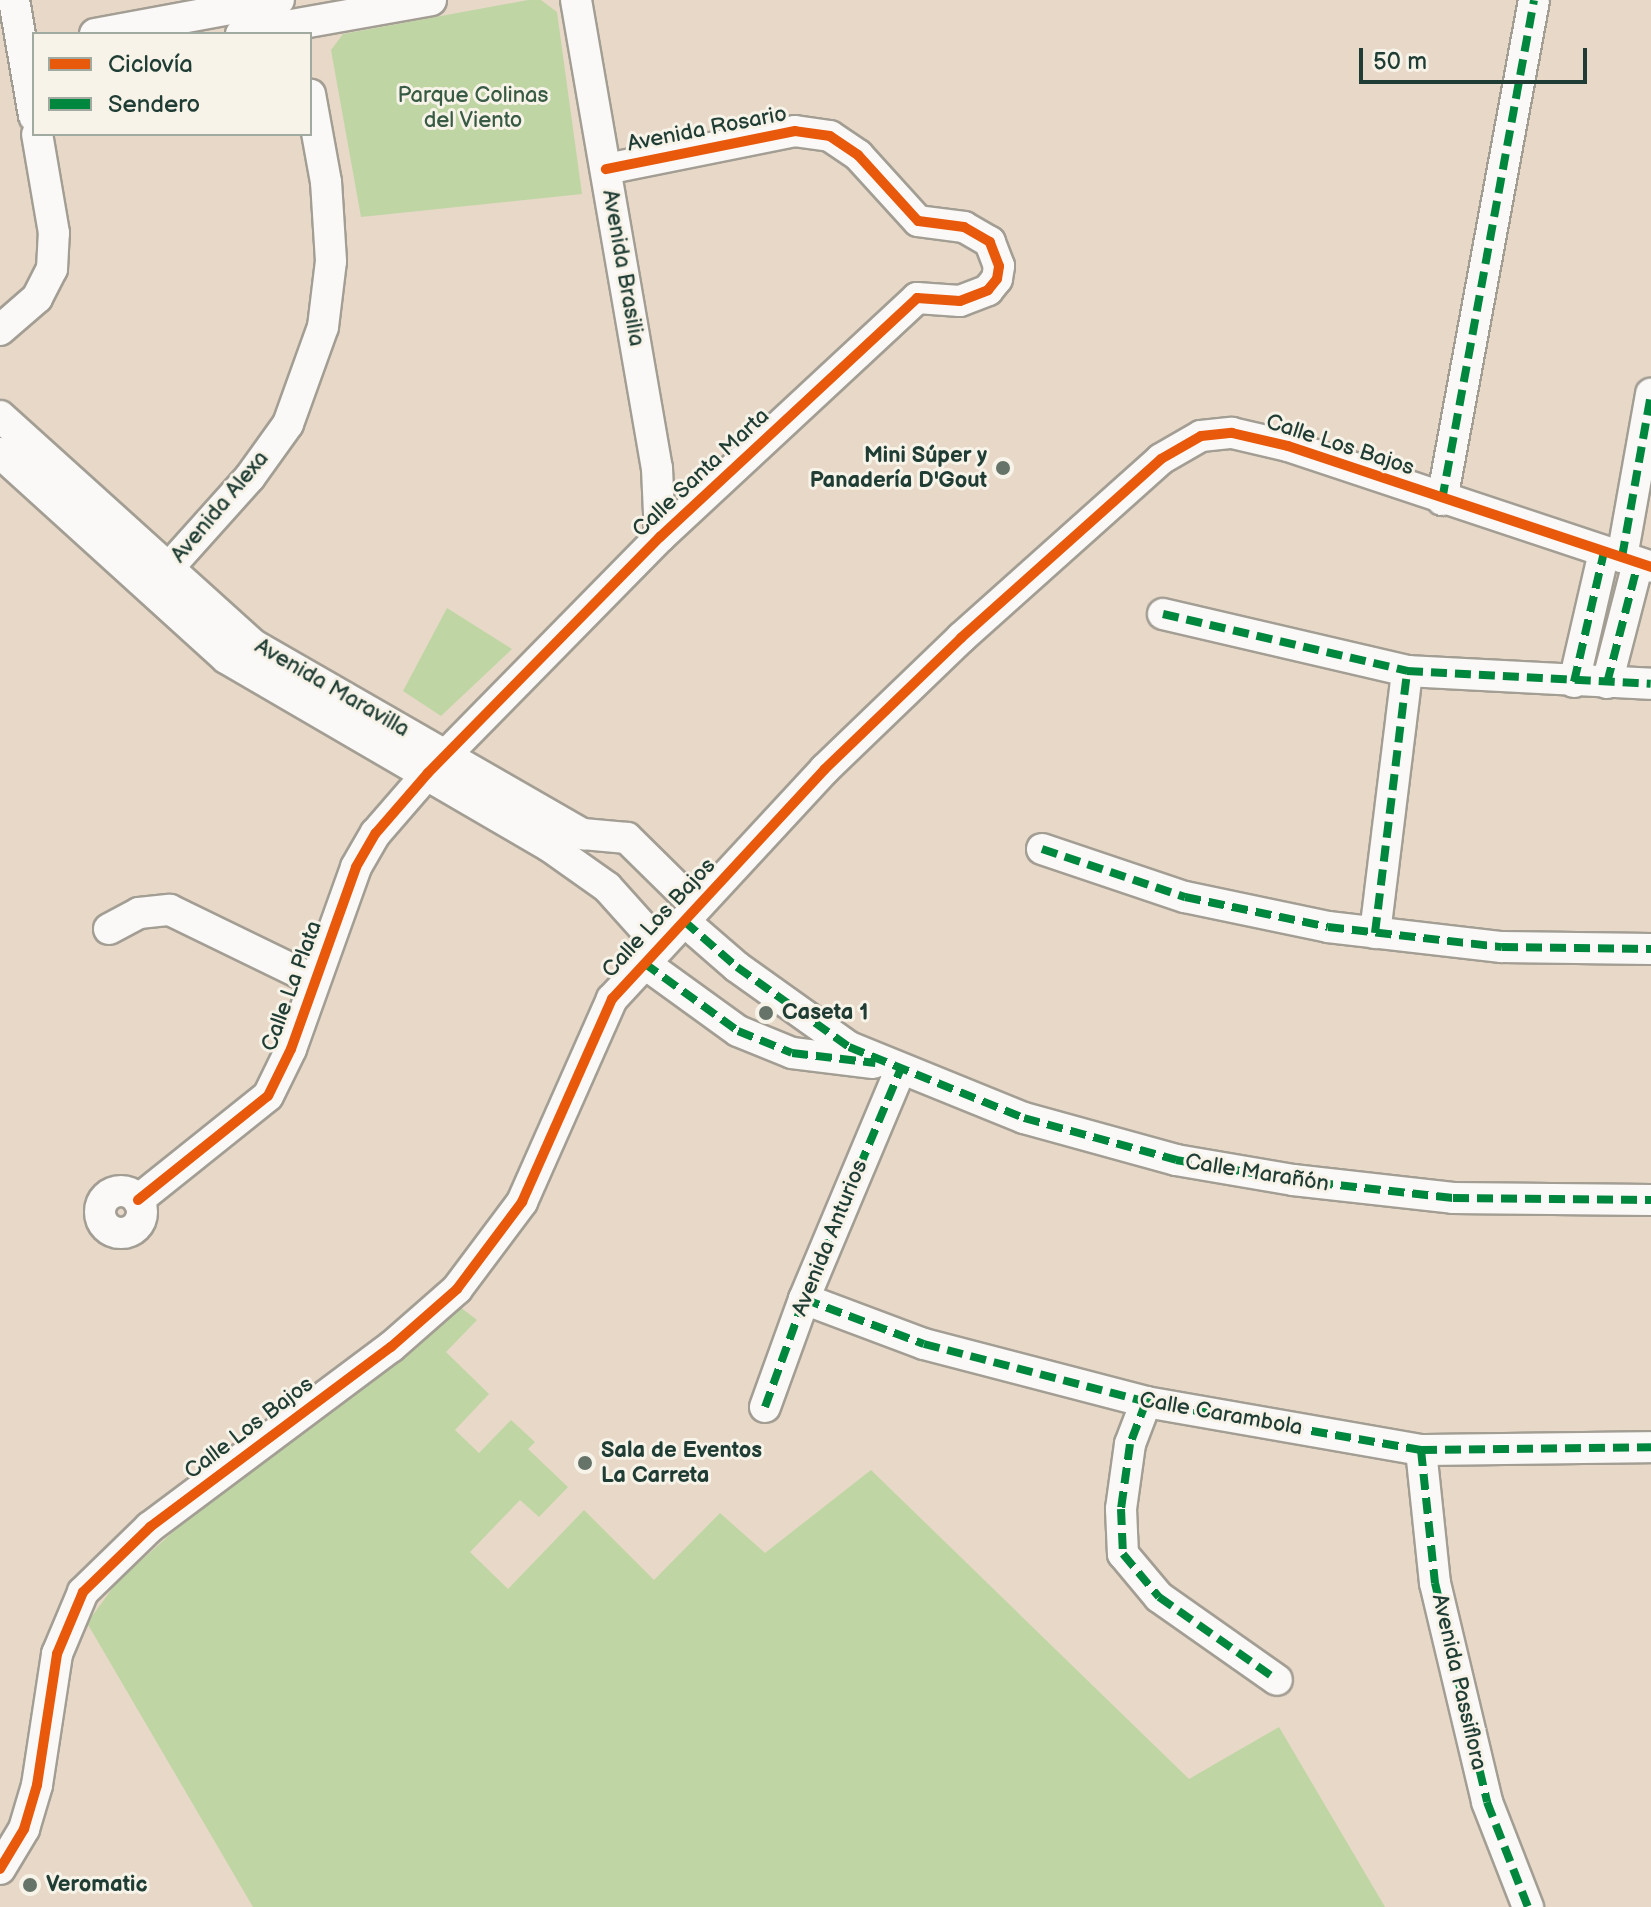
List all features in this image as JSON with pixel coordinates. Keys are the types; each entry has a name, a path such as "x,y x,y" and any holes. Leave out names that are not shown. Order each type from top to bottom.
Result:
{"street":[{"path":"14,0 20,60 32,108"},
{"path":"106,32 279,0"},
{"path":"248,32 297,19 431,0"},
{"name":"Avenida Brasilia","path":"576,0 657,468 660,537"},
{"path":"1442,500 1534,0"},
{"name":"Avenida Alexa","path":"158,579 250,477 288,424 323,327 331,261 326,182 312,105"},
{"name":"Avenida Rosario","path":"606,169 795,131 830,136 858,155 918,221 978,232 990,242 999,266"},
{"path":"0,330 37,298 52,269 54,233 37,136"},
{"name":"Calle Santa Marta","path":"438,763 660,537 917,298 976,297 997,279 999,266"},
{"path":"1607,683 1629,560 1651,394"},
{"name":"Avenida Maravilla","path":"0,416 158,579 226,658 583,834 627,838 647,858 690,913"},
{"name":"Calle Los Bajos","path":"0,1869 24,1829 33,1800 57,1654 83,1592 141,1534 391,1347 457,1289 522,1202 596,1027 652,954 825,769 961,638 1184,443 1232,433 1629,560"},
{"name":"Avenida Maravilla","path":"0,453 158,579"},
{"path":"1574,682 1629,560"},
{"path":"1163,614 1407,671 1651,684"},
{"path":"1375,933 1407,671"},
{"name":"Avenida Maravilla","path":"438,763 607,887 652,954"},
{"name":"Calle La Plata","path":"138,1200 268,1096 291,1049 356,867 376,833 438,763"},
{"path":"1042,849 1185,897 1375,933 1502,947 1651,949"},
{"path":"109,929 139,913 170,910 314,980"},
{"name":"Calle Marañón","path":"690,913 737,967 889,1067"},
{"name":"Calle Marañón","path":"652,954 738,1031 792,1053 889,1067 1024,1118 1176,1160 1453,1198 1583,1204 1651,1200"},
{"name":"Avenida Anturios","path":"765,1407 889,1067"},
{"name":"Calle Carambola","path":"804,1299 924,1344 1146,1402 1421,1450 1651,1447"},
{"path":"1146,1402 1130,1444 1121,1509 1123,1554 1159,1597 1277,1680"},
{"name":"Avenida Passiflora","path":"1421,1450 1442,1612 1487,1802 1528,1907"}],"green space":[{"name":"Parque Colinas del Viento","path":"541,0 557,12 582,194 361,217 331,50 343,34"},
{"path":"447,608 512,649 441,716 403,691"},
{"path":"460,1307 477,1320 446,1352 489,1394 455,1430 479,1453 511,1420 535,1442 528,1449 568,1487 539,1517 520,1500 470,1552 508,1589 584,1510 654,1580 720,1513 765,1553 871,1470 1189,1779 1279,1727 1385,1907 253,1907 87,1623 117,1582 173,1532"}],"marked path":[{"path":"1442,500 1534,0"},
{"path":"1622,557 1651,394"},
{"path":"1574,682 1604,552"},
{"path":"1607,683 1638,563"},
{"path":"1163,614 1407,671 1651,684"},
{"path":"1375,933 1407,671"},
{"path":"1042,849 1185,897 1328,927 1502,947 1651,949"},
{"path":"684,921 737,967 849,1047 1024,1118 1176,1160 1293,1180 1453,1198 1651,1200"},
{"path":"644,963 738,1031 792,1053 875,1063"},
{"path":"765,1407 804,1299 900,1071"},
{"path":"804,1299 924,1344 1146,1402 1421,1450 1651,1447"},
{"path":"1146,1402 1130,1444 1121,1509 1123,1554 1159,1597 1277,1680"},
{"path":"1421,1450 1435,1583 1487,1802 1528,1907"}],"cycle path":[{"path":"138,1200 268,1096 291,1049 356,867 376,833 428,773 660,537 917,298 960,301 988,290 997,279 999,266 990,242 964,227 918,221 858,155 830,136 795,131 606,169"},
{"path":"0,1869 24,1829 37,1785 57,1654 83,1592 150,1527 391,1347 457,1289 522,1202 612,999 825,769 961,638 1161,459 1201,436 1232,433 1288,446 1651,567"}],"place":[{"name":"Mini Súper y Panadería D'Gout","path":"1003,468"},
{"name":"Caseta 1","path":"766,1013"},
{"name":"Sala de Eventos La Carreta","path":"585,1463"},
{"name":"Veromatic","path":"30,1885"}]}
